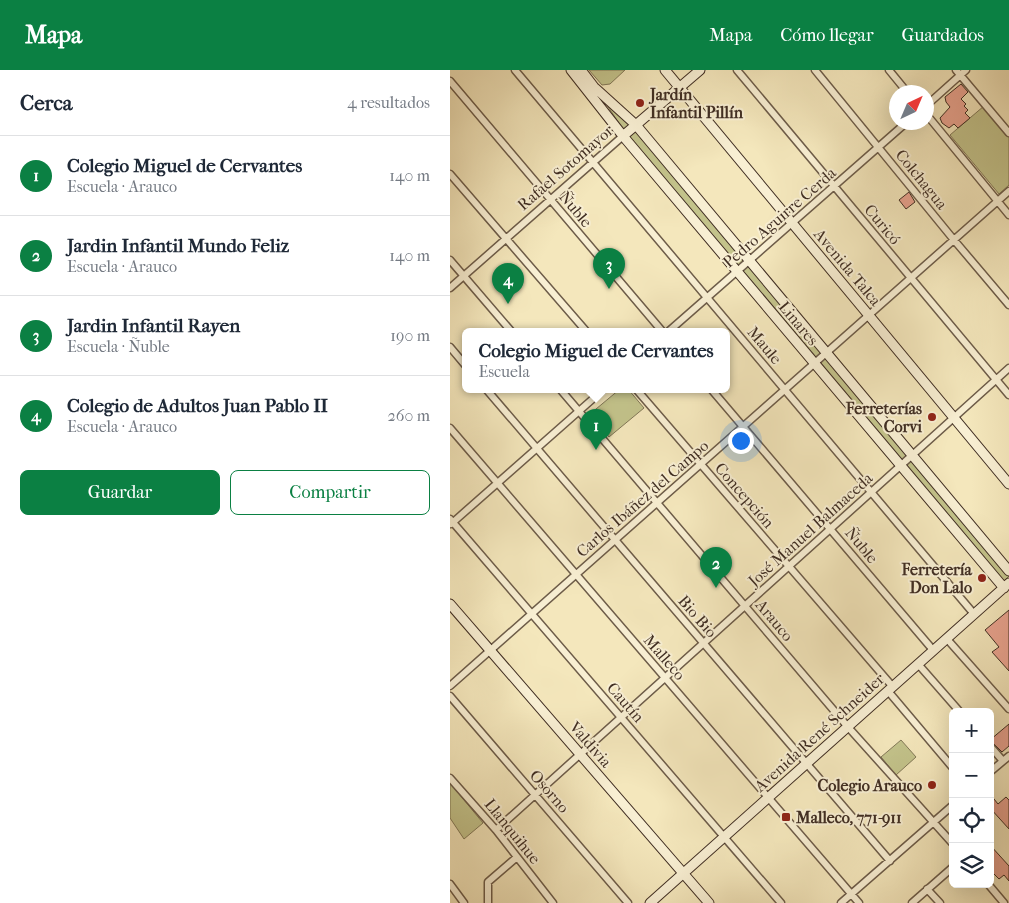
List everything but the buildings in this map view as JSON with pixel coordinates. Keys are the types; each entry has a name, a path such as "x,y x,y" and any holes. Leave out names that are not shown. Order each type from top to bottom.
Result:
{"main road":[{"name":"Linares","path":"571,70 623,136 737,272 901,466 1007,587"},
{"name":"Linares","path":"581,70 594,87 636,125 1009,571"},
{"name":"Avenida Talca","path":"665,70 1009,484"},
{"name":"Rafael Sotomayor","path":"623,136 700,70"},
{"name":"Avenida René Schneider","path":"650,903 974,614 1007,587"},
{"name":"Valdivia","path":"450,604 709,903"}],"street":[{"name":"Maule","path":"515,70 974,614"},
{"name":"Curicó","path":"737,70 1009,396"},
{"name":"Colchagua","path":"815,70 1009,305"},
{"path":"889,70 901,85"},
{"path":"934,97 958,73 966,70"},
{"path":"958,73 1009,133"},
{"name":"Ñuble","path":"450,81 659,328"},
{"path":"934,125 1009,215"},
{"name":"Pedro Aguirre Cerda","path":"673,328 898,130"},
{"name":"Rafael Sotomayor","path":"450,288 623,136"},
{"path":"450,174 583,328"},
{"name":"Carlos Ibáñez del Campo","path":"450,686 1009,191"},
{"path":"450,260 508,328"},
{"path":"450,347 462,361"},
{"name":"José Manuel Balmaceda","path":"496,830 1009,368"},
{"name":"Bio Bio","path":"489,393 890,860"},
{"name":"Arauco","path":"563,393 848,727 952,843"},
{"path":"451,522 599,393"},
{"name":"Concepción","path":"639,393 789,566 949,763"},
{"name":"Ñuble","path":"714,393 934,650"},
{"name":"Malleco","path":"450,428 859,903"},
{"name":"Cautín","path":"451,522 781,903"},
{"path":"947,638 1009,709"},
{"path":"918,664 956,708"},
{"name":"Osorno","path":"450,696 628,903"},
{"path":"994,751 1003,761"},
{"path":"994,769 1009,756"},
{"name":"Llanquihue","path":"450,778 496,830 553,903"},
{"path":"841,903 949,809"},
{"path":"488,903 488,882 517,857"},
{"path":"912,903 949,871"},
{"path":"450,884 464,903"},
{"path":"991,888 1004,903"},
{"path":"928,889 940,903"}],"green space":[{"path":"589,70 625,70 610,84 602,85"},
{"path":"603,99 635,131 1009,576 1003,582 628,137"},
{"path":"984,106 1009,137 1009,185 999,194 950,135"},
{"path":"615,393 631,393 644,408 609,437 590,414"},
{"path":"901,740 916,757 896,775 881,757"},
{"path":"450,783 483,823 464,839 450,818"}],"place":[{"name":"Jardín Infantil Pillín","path":"640,103"},
{"name":"Jardin Infantil Rayen","path":"609,289"},
{"name":"Colegio de Adultos Juan Pablo II","path":"508,304"},
{"name":"Ferreterías Corvi","path":"932,417"},
{"name":"Colegio Miguel de Cervantes","path":"596,450"},
{"name":"Ferretería Don Lalo","path":"982,578"},
{"name":"Jardin Infantil Mundo Feliz","path":"716,588"},
{"name":"Colegio Arauco","path":"932,785"},
{"name":"Malleco, 771-911","path":"786,817"}]}
